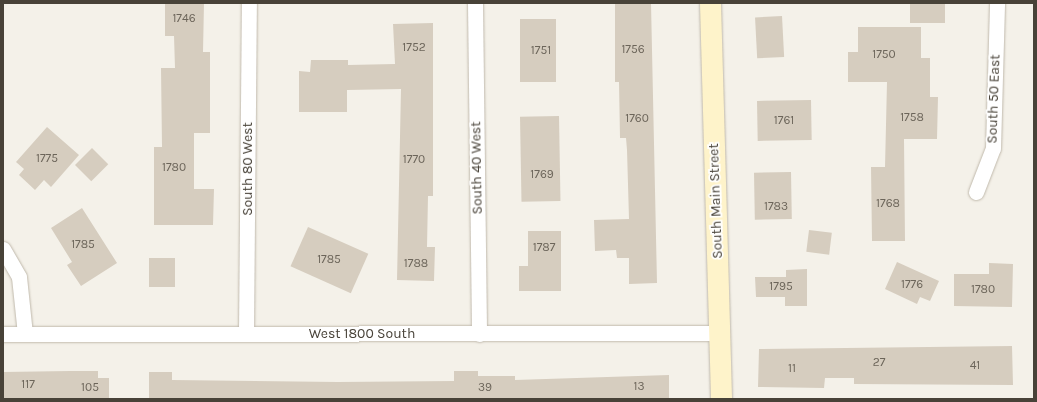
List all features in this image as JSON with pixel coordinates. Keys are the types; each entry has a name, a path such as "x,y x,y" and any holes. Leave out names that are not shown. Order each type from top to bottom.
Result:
{"street":[{"name":"South 80 West","path":"246,334 249,3"},
{"name":"South 40 West","path":"476,3 479,334"},
{"name":"South Main Street","path":"710,3 721,399"},
{"name":"South 50 East","path":"976,192 993,148 997,3"},
{"path":"3,249 19,277 24,334"},
{"name":"West 1800 South","path":"3,334 720,333"}],"building":[{"path":"165,3 204,3 203,52 210,52 210,133 194,133 194,189 214,189 213,225 154,225 154,147 162,147 161,68 175,68 174,36 165,36"},
{"path":"615,3 651,3 657,283 629,284 629,258 617,258 616,250 595,251 594,220 629,219 626,138 620,138 619,82 615,82"},
{"path":"910,3 945,3 945,23 910,23"},
{"path":"782,16 784,57 757,58 755,17"},
{"path":"520,19 556,19 556,82 520,82"},
{"path":"433,23 433,196 428,196 427,247 435,247 434,281 397,280 401,89 347,90 347,112 299,112 299,71 310,72 311,60 348,60 348,65 395,64 393,24"},
{"path":"858,27 921,27 921,58 930,58 930,97 938,97 937,139 904,139 905,241 872,241 871,167 885,167 887,82 848,82 848,52 858,52"},
{"path":"811,100 812,140 758,141 757,101"},
{"path":"559,116 560,201 521,202 520,117"},
{"path":"47,127 79,155 51,187 44,180 35,190 19,175 24,169 16,162"},
{"path":"92,148 108,164 91,181 75,165"},
{"path":"791,172 792,219 755,220 754,173"},
{"path":"82,208 117,263 81,286 67,265 72,262 51,228"},
{"path":"308,227 368,254 351,293 291,266"},
{"path":"809,230 832,233 829,255 806,252"},
{"path":"528,231 561,231 561,291 519,291 519,266 528,266"},
{"path":"149,258 175,258 175,287 149,287"},
{"path":"897,262 939,281 930,301 920,297 917,304 885,289"},
{"path":"989,263 1013,264 1012,307 954,306 954,274 989,274"},
{"path":"807,269 807,306 785,306 785,297 756,297 755,277 786,277 786,270"},
{"path":"1012,346 1013,385 854,384 854,378 825,378 824,388 758,387 759,349"},
{"path":"98,371 98,378 109,378 109,399 3,399 3,372"},
{"path":"454,371 478,371 478,376 515,376 515,380 669,375 669,399 149,399 149,372 172,372 172,380 338,382 454,381"}]}
